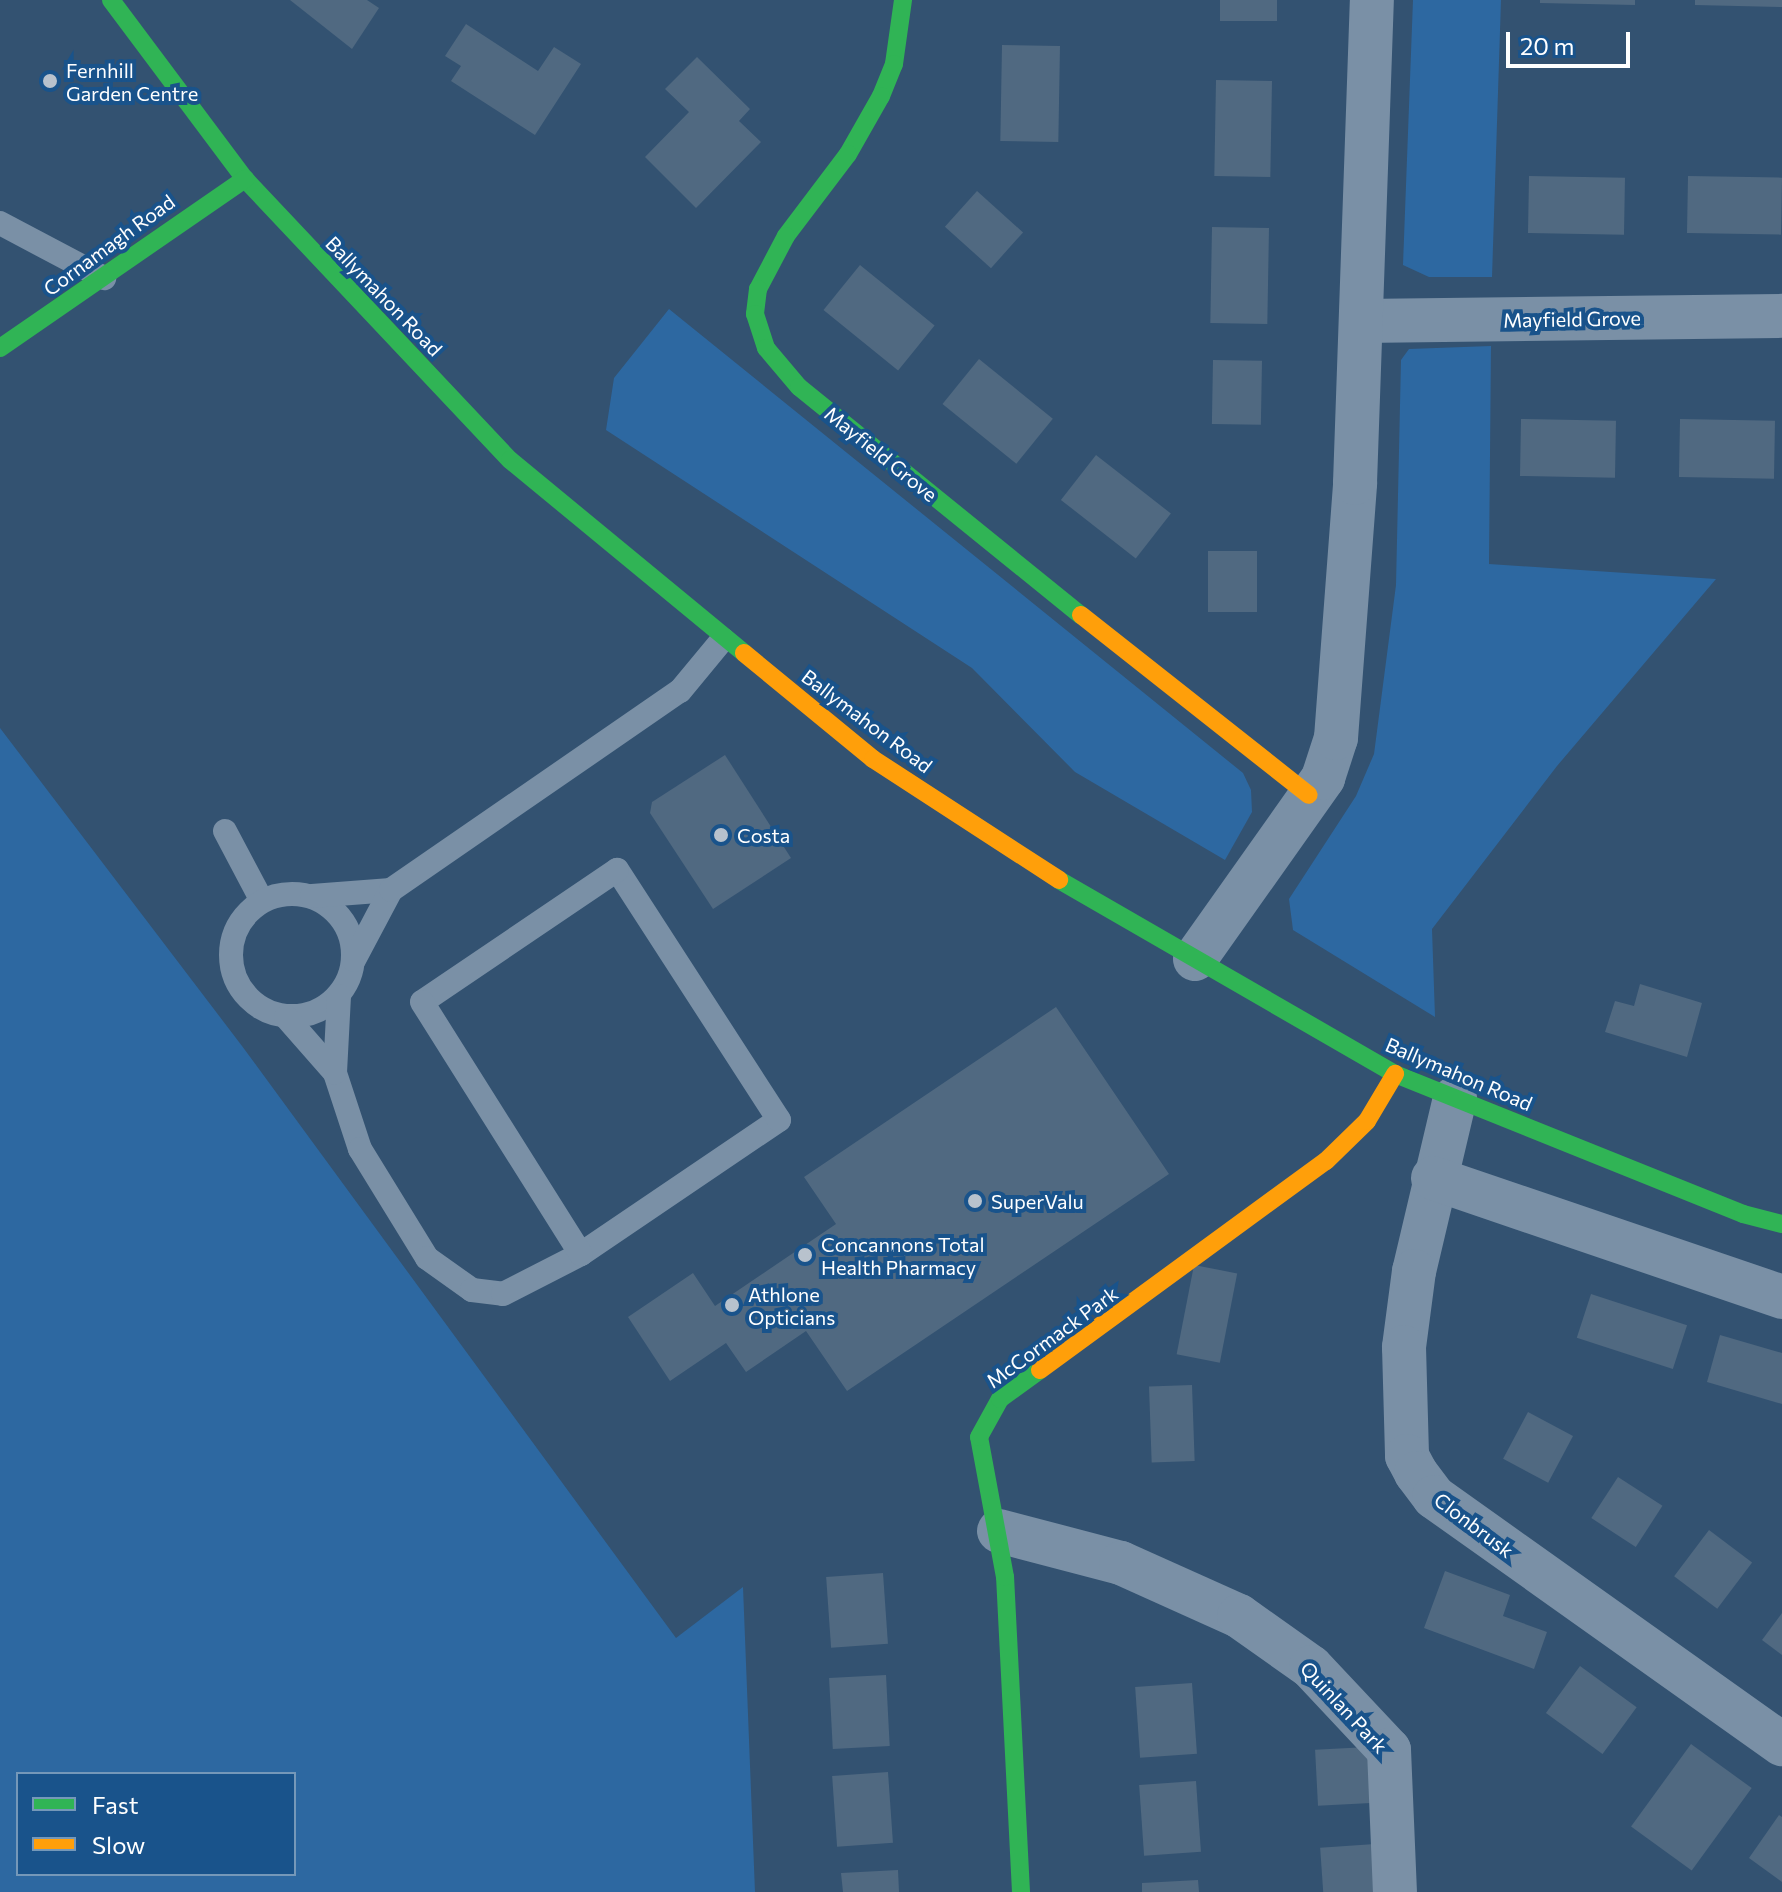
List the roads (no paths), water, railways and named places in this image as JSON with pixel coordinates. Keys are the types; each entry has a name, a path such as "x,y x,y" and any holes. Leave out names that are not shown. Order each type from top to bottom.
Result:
{"street":[{"name":"Ballymahon Road","path":"111,0 245,179 510,460 723,639 873,759 1078,892 1395,1074 1743,1214 1782,1224"},
{"name":"Mayfield Grove","path":"903,0 894,64 881,96 848,154 786,236 758,289 755,314 766,348 799,387 893,466 1309,795"},
{"path":"1195,959 1323,778 1336,738 1361,321 1372,0"},
{"name":"Cornamagh Road","path":"0,348 104,278 202,204 245,179"},
{"name":"Mayfield Grove","path":"1361,321 1782,316"},
{"name":"McCormack Park","path":"1021,1892 999,1531 982,1472 979,1437 1000,1399 1326,1161 1367,1121 1395,1074"},
{"name":"Clonbrusk","path":"1455,1098 1433,1178 1404,1347 1407,1456 1434,1497 1782,1744"},
{"path":"1433,1178 1782,1297"},
{"name":"Quinlan Park","path":"999,1531 1121,1563 1239,1616 1311,1667 1389,1750 1395,1892"}],"lane":[{"path":"0,223 104,278"},
{"path":"581,1254 422,1002 617,870 779,1120 581,1254 503,1294 472,1290 427,1258 360,1149 335,1073 339,996 391,890 680,691 723,639"},
{"path":"225,831 262,901"},
{"path":"335,1073 286,1017 250,1001 231,964 239,924 262,901 291,893 312,896 391,890"},
{"path":"312,896 345,922 354,960"},
{"path":"286,1017 324,1009 339,996"}],"place":[{"name":"Fernhill Garden Centre","path":"50,81"},
{"name":"Costa","path":"721,835"},
{"name":"SuperValu","path":"975,1201"},
{"name":"Concannons Total Health Pharmacy","path":"805,1255"},
{"name":"Athlone Opticians","path":"732,1305"}]}
